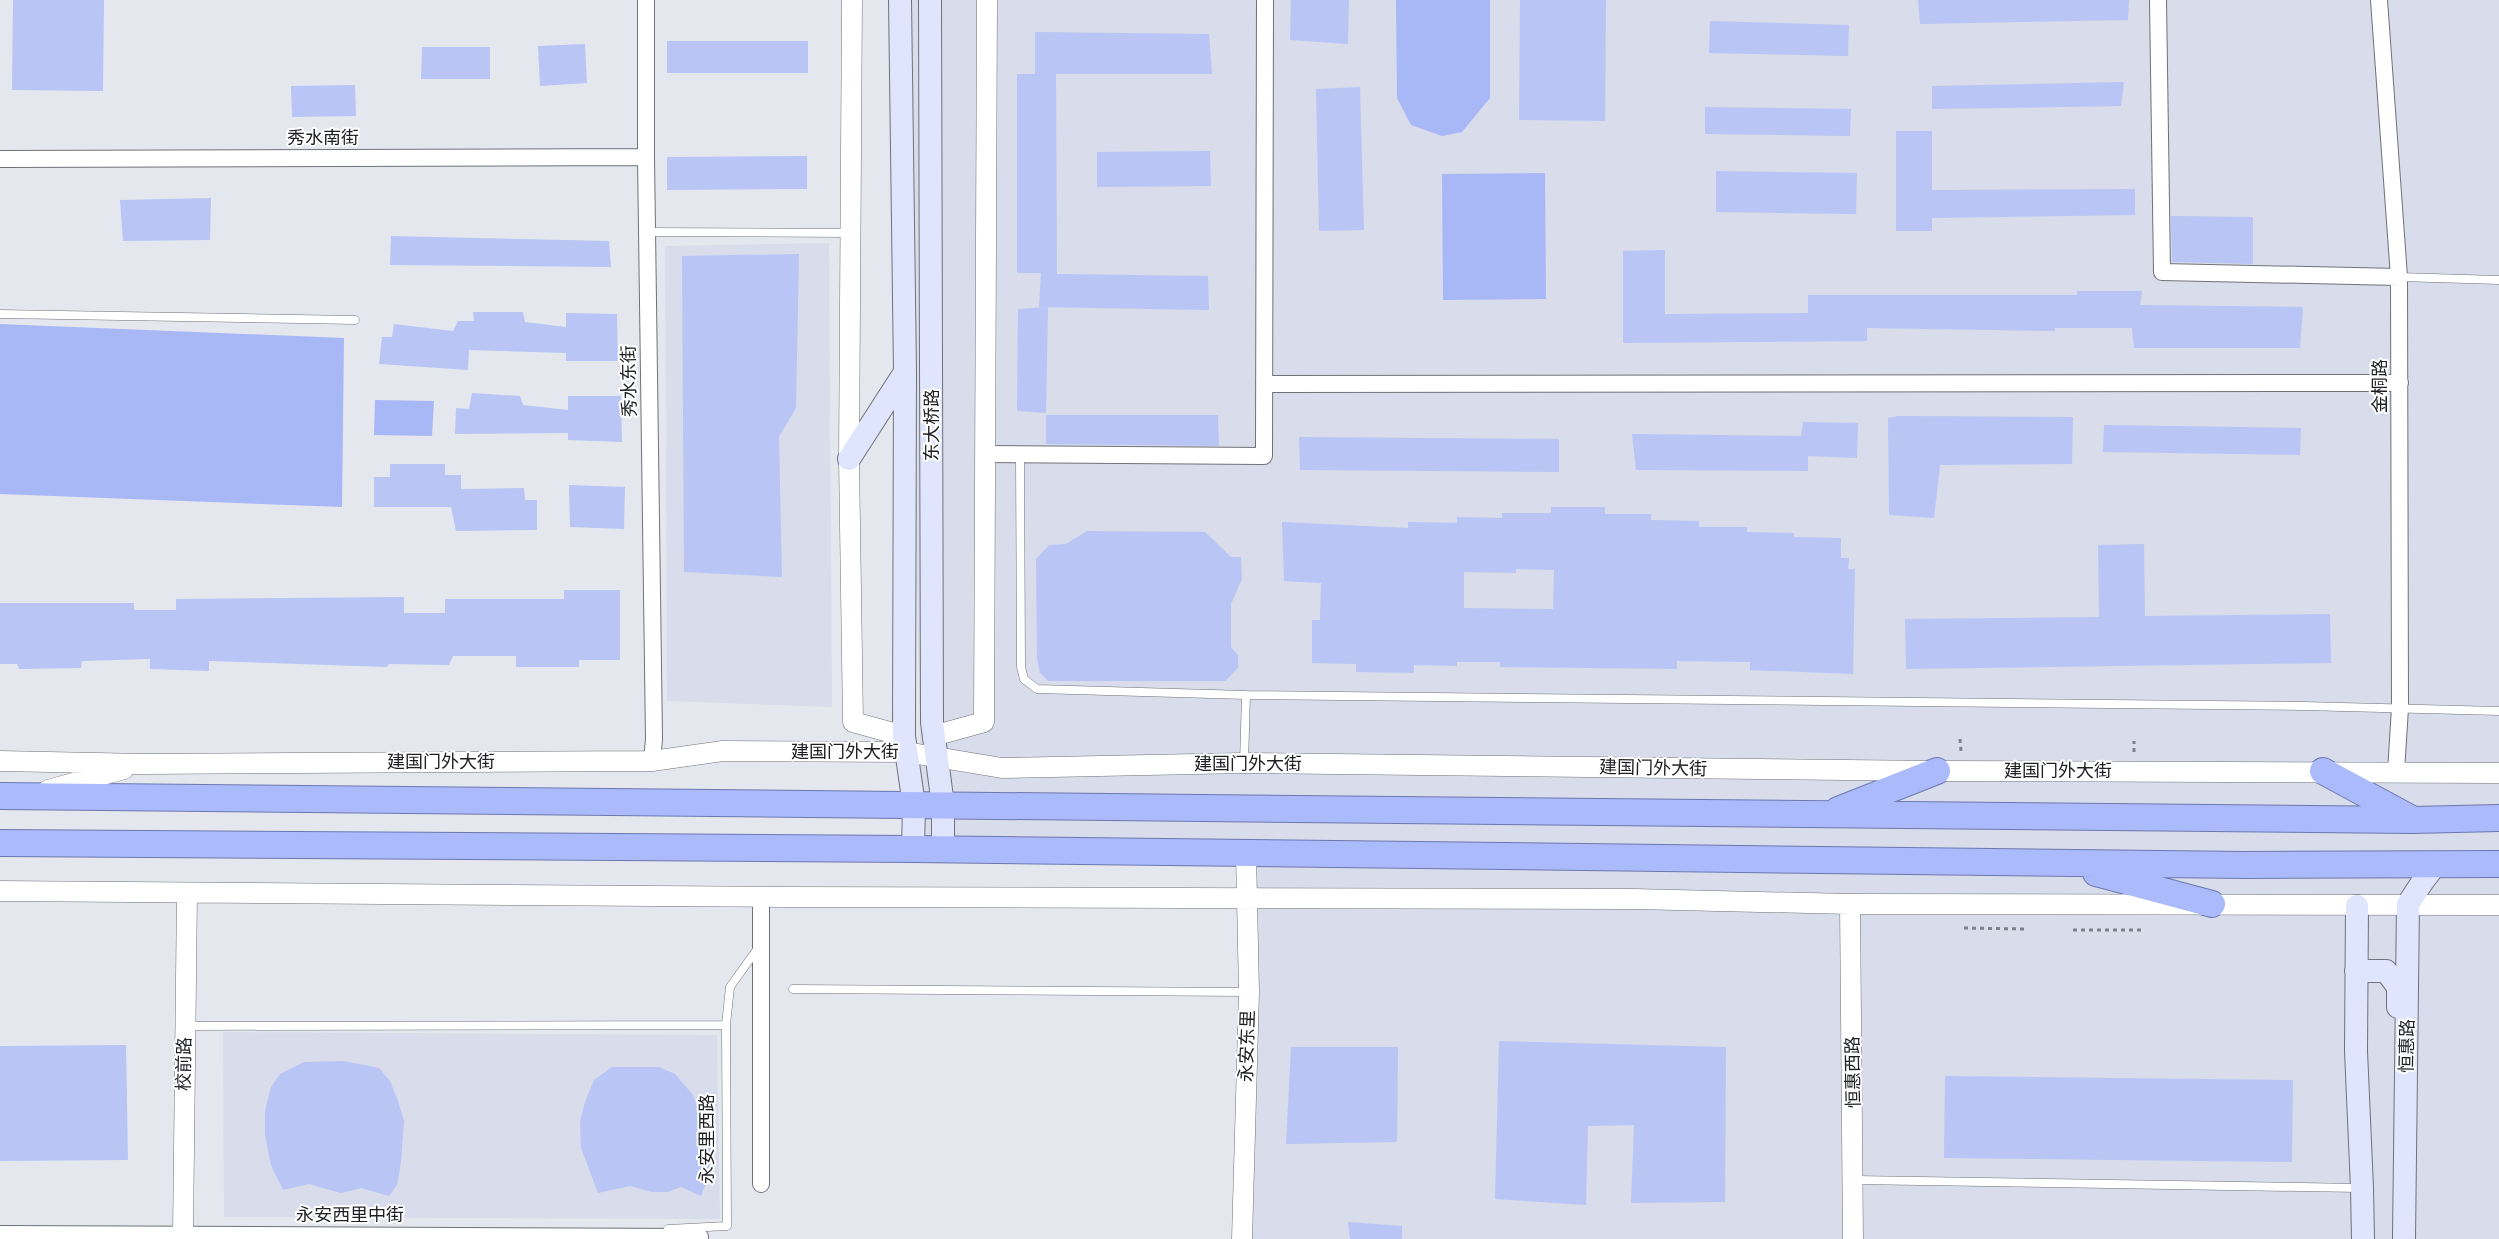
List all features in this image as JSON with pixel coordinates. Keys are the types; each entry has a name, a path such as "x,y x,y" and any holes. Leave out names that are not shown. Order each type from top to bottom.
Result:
{"highway":[{"path":"1825,815 1937,771"},
{"path":"2324,771 2412,820"},
{"path":"0,796 943,804 1825,815 2412,820 2499,818"},
{"path":"0,843 943,849 2245,865 2499,864"},
{"path":"2059,863 2212,904"}],"main road":[{"name":"东大桥路","path":"900,0 905,372 905,744 914,804 913,849"},
{"name":"东大桥路","path":"930,0 934,747 943,804 943,849"},
{"path":"848,459 905,372"},
{"path":"2408,904 2423,880 2437,863"},
{"name":"恒惠路","path":"2404,1239 2408,904"},
{"path":"2357,906 2356,1051 2362,1188 2362,1239"},
{"path":"2356,971 2386,971 2398,987 2398,1066 2405,1168"}],"street":[{"name":"秀水东街","path":"646,0 646,157 654,739 652,761"},
{"path":"852,0 848,459 853,722 905,744"},
{"path":"934,747 984,722 987,0"},
{"path":"986,454 1264,456 1265,0"},
{"path":"2158,0 2162,272 2398,277"},
{"name":"金桐路","path":"2379,0 2398,277 2400,383 2400,708 2396,772"},
{"name":"秀水南街","path":"0,159 646,157"},
{"path":"1264,384 2400,383"},
{"name":"建国门外大街","path":"0,762 145,764 652,761 724,751 905,744 934,747 1002,768 1244,763 1937,771 2499,773"},
{"path":"26,797 145,764"},
{"name":"永安东里","path":"1242,1239 1249,992 1246,854"},
{"path":"0,891 187,894 761,897 1634,898 1850,904 2499,905"},
{"name":"校前路","path":"183,1234 187,894"},
{"path":"761,897 761,1184"},
{"name":"恒惠西路","path":"1850,904 1854,1180 1853,1239"},
{"name":"永安西里中街","path":"0,1234 700,1237"}],"lane":[{"path":"647,232 850,233"},
{"path":"2398,277 2499,280"},
{"path":"0,314 355,320"},
{"path":"1020,455 1020,666 1024,679 1037,689 1246,695 2400,708 2499,711"},
{"path":"1244,763 1246,695"},
{"name":"永安里西路","path":"608,1237 643,1231 727,1226 726,1025 730,987 762,943"},
{"path":"793,989 1249,992"},
{"path":"185,1026 726,1025"},
{"path":"1854,1180 2362,1188"}],"path":[{"path":"1964,928 2025,929"},
{"path":"2073,930 2143,930"}],"shaded area":[{"path":"906,0 2499,0 2499,1239 1243,1239 1246,854 922,842"},
{"path":"1396,0 1490,0 1490,98 1462,132 1442,136 1411,125 1397,98"},
{"path":"1545,173 1546,299 1443,300 1442,174"},
{"path":"829,243 832,707 667,701 665,246"},
{"path":"0,324 344,338 342,507 0,494"},
{"path":"375,400 434,401 432,436 374,435"},
{"path":"223,1032 717,1035 720,1219 224,1217"}],"building":[{"path":"13,0 104,0 103,91 12,90"},
{"path":"1291,0 1349,0 1348,44 1290,40"},
{"path":"1520,0 1606,0 1605,121 1519,120"},
{"path":"1918,0 2129,0 2128,20 1920,24"},
{"path":"1710,21 1849,25 1848,56 1709,53"},
{"path":"1035,32 1209,34 1212,74 1056,74 1057,274 1208,276 1209,310 1039,307 1041,273 1017,273 1017,74 1035,74"},
{"path":"667,41 808,41 808,73 667,73"},
{"path":"585,44 587,83 540,86 538,46"},
{"path":"422,47 490,47 490,79 421,79"},
{"path":"2124,82 2121,106 1932,109 1932,86"},
{"path":"355,85 356,116 292,117 291,86"},
{"path":"1360,87 1364,230 1319,231 1316,89"},
{"path":"1705,107 1851,109 1850,136 1705,134"},
{"path":"1896,131 1932,131 1932,190 2135,189 2135,215 1932,218 1932,231 1896,231"},
{"path":"1210,151 1211,186 1097,187 1097,152"},
{"path":"807,156 807,189 667,190 667,157"},
{"path":"1716,171 1857,173 1856,214 1716,212"},
{"path":"211,198 210,240 123,241 120,200"},
{"path":"2171,216 2253,217 2253,264 2172,262"},
{"path":"391,236 609,241 611,267 390,265"},
{"path":"1665,250 1665,314 1808,313 1808,295 2077,295 2077,291 2142,291 2140,305 2303,307 2300,348 2134,348 2132,328 2055,328 2055,331 1867,328 1867,341 1623,343 1623,251"},
{"path":"799,254 796,408 779,437 782,577 684,572 682,256"},
{"path":"1048,307 1046,413 1017,411 1018,309"},
{"path":"473,312 523,312 525,322 566,327 566,313 617,314 618,361 566,361 566,353 469,350 468,370 379,364 382,337 392,337 394,324 453,331 458,321 474,321"},
{"path":"472,393 520,396 523,405 568,410 568,396 621,396 622,442 568,440 568,433 455,434 456,408 469,409"},
{"path":"1046,415 1218,415 1219,446 1046,444"},
{"path":"1898,416 2073,417 2072,464 1940,465 1934,518 1889,515 1888,418"},
{"path":"1803,422 1858,423 1857,458 1808,456 1808,471 1636,470 1632,434 1801,436"},
{"path":"2104,425 2301,428 2300,455 2103,452"},
{"path":"1299,437 1559,439 1559,472 1300,470"},
{"path":"390,464 445,464 445,475 461,475 461,489 524,488 525,500 537,500 537,530 456,531 451,507 374,507 374,477 390,477"},
{"path":"569,485 625,487 624,529 570,527"},
{"path":"1551,507 1605,507 1605,514 1651,514 1651,520 1699,521 1699,527 1747,527 1747,532 1794,533 1794,537 1841,538 1841,558 1849,558 1848,569 1855,569 1853,674 1750,670 1750,662 1677,661 1677,669 1500,667 1500,662 1457,662 1457,666 1414,665 1414,673 1356,672 1356,664 1312,663 1312,620 1320,620 1321,583 1284,581 1282,522 1408,528 1408,522 1457,523 1457,517 1502,518 1502,513 1551,513","holes":["1516,569 1554,570 1553,609 1464,608 1464,572 1516,573"]},
{"path":"1087,531 1205,532 1231,557 1241,557 1242,579 1231,604 1231,647 1238,655 1238,668 1225,681 1048,681 1040,673 1037,659 1036,559 1049,545 1066,544"},
{"path":"2144,544 2145,616 2330,614 2331,663 1906,669 1905,619 2099,617 2098,545"},
{"path":"564,590 620,590 620,660 579,660 579,667 516,667 516,656 453,656 449,665 389,664 387,667 209,661 209,671 150,669 150,659 82,661 81,668 19,669 17,664 0,664 0,603 134,603 134,610 176,610 176,599 404,597 404,613 445,613 445,599 564,599"},
{"path":"1499,1041 1726,1047 1725,1202 1631,1203 1634,1125 1588,1126 1586,1205 1495,1199"},
{"path":"126,1045 128,1160 0,1161 0,1046"},
{"path":"1291,1047 1398,1047 1397,1142 1286,1144"},
{"path":"343,1061 379,1068 390,1081 398,1101 404,1121 401,1162 397,1185 389,1196 361,1188 341,1193 309,1184 283,1190 271,1165 265,1135 265,1111 271,1087 280,1074 304,1062"},
{"path":"612,1067 659,1067 675,1074 693,1095 711,1145 710,1173 701,1196 681,1187 668,1192 652,1192 630,1186 598,1193 581,1148 580,1122 585,1102 594,1080"},
{"path":"1945,1076 2293,1080 2292,1162 1944,1158"},
{"path":"1348,1222 1402,1226 1402,1239 1350,1239"}]}
